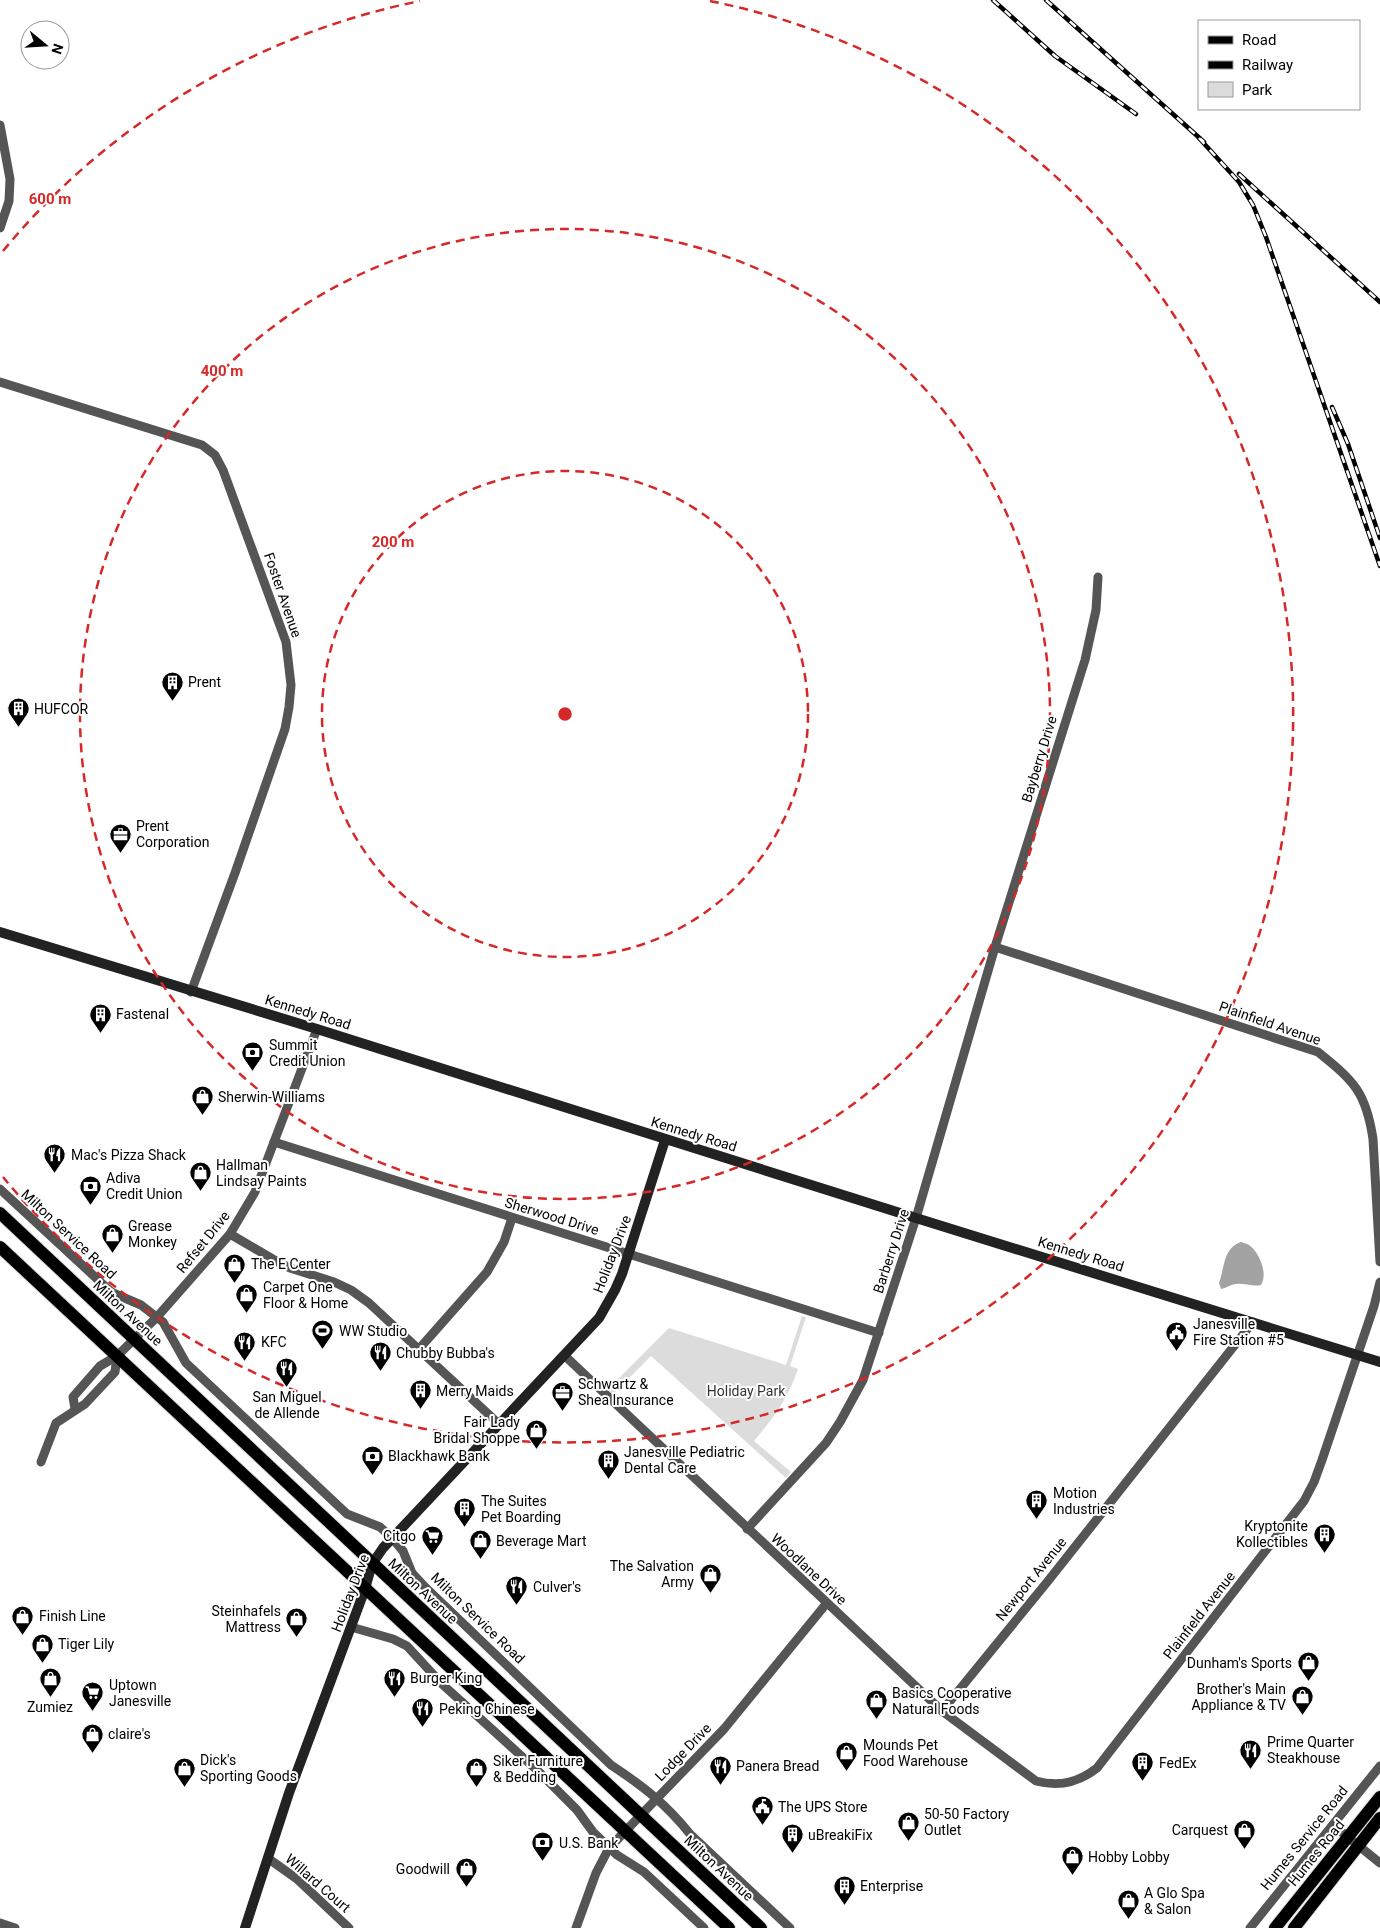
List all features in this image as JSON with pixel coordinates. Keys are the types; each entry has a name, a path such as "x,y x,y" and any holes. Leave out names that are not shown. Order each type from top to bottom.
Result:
{"main road":[{"name":"Milton Avenue","path":"0,1213 761,1928"},
{"path":"0,1247 729,1928"},
{"name":"Humes Road","path":"1275,1928 1380,1797"},
{"path":"1294,1928 1380,1818"}],"street":[{"path":"0,126 10,179 9,201 0,228"},
{"name":"Foster Avenue","path":"0,382 202,445 215,455 223,470 286,642 291,685 285,729 191,992"},
{"name":"Bayberry Drive","path":"995,947 1092,635 1098,577"},
{"name":"Kennedy Road","path":"0,932 317,1029 665,1140 1380,1362"},
{"name":"Barberry Drive","path":"747,1529 826,1443 863,1380 916,1218 995,947"},
{"name":"Plainfield Avenue","path":"995,947 1318,1052 1347,1076 1358,1090 1370,1119 1373,1139 1380,1262"},
{"name":"Refset Drive","path":"75,1410 73,1397 100,1366 117,1356 157,1317 230,1234 255,1192 317,1029"},
{"name":"Holiday Drive","path":"245,1928 289,1794 351,1628 372,1564 383,1548 394,1539 599,1318 615,1290 665,1140"},
{"name":"Sherwood Drive","path":"274,1142 879,1333"},
{"name":"Milton Service Road","path":"0,1189 113,1293 141,1305 157,1317 168,1328 180,1355 186,1363 347,1514 380,1527 394,1539 403,1551 412,1573 426,1588 611,1765 645,1787 657,1798 676,1816 690,1834 790,1928"},
{"path":"419,1349 487,1272 504,1242 512,1218"},
{"path":"230,1234 290,1268 334,1282 369,1303 500,1425"},
{"name":"Plainfield Avenue","path":"1048,1784 1075,1782 1087,1776 1096,1768 1304,1501 1314,1482 1358,1355 1380,1282"},
{"name":"Newport Avenue","path":"942,1711 1253,1322"},
{"path":"41,1462 56,1422 85,1404 115,1372 117,1356"},
{"name":"Woodlane Drive","path":"564,1356 942,1711 1023,1773 1048,1784"},
{"name":"Lodge Drive","path":"576,1928 596,1874 609,1848 733,1719 826,1604"},
{"path":"351,1628 392,1639 407,1646 442,1684 578,1810 594,1832 616,1855 644,1872 704,1928"},
{"name":"Humes Service Road","path":"1250,1928 1380,1766"},
{"path":"1333,1825 1380,1863"},
{"name":"Willard Court","path":"269,1859 297,1879 349,1928"},
{"path":"0,1923 15,1928"}],"green space":[{"name":"Holiday Park","path":"802,1316 806,1317 790,1366 798,1369 794,1380 780,1407 754,1441 791,1472 786,1478 651,1356 613,1394 608,1389 669,1328 786,1365"}],"shaded area":[{"path":"1241,1242 1253,1249 1262,1264 1264,1275 1261,1285 1234,1284 1221,1289 1219,1283 1228,1253 1235,1245"}],"railway":[{"path":"993,0 1055,56 1136,114"},
{"path":"1046,0 1204,142"},
{"path":"1199,138 1239,182 1253,205 1266,237 1380,566"},
{"path":"1239,174 1380,302"},
{"path":"1332,407 1348,444 1380,538"}],"place":[{"name":"Prent","path":"172,701"},
{"name":"HUFCOR","path":"18,728"},
{"name":"Prent Corporation","path":"120,853"},
{"name":"Fastenal","path":"100,1033"},
{"name":"Summit Credit Union","path":"253,1072"},
{"name":"Sherwin-Williams","path":"202,1116"},
{"name":"Mac's Pizza Shack","path":"55,1174"},
{"name":"Hallman Lindsay Paints","path":"200,1192"},
{"name":"Adiva Credit Union","path":"90,1205"},
{"name":"Grease Monkey","path":"112,1253"},
{"name":"The E Center","path":"235,1283"},
{"name":"Carpet One Floor & Home","path":"247,1314"},
{"name":"WW Studio","path":"323,1350"},
{"name":"Janesville Fire Station #5","path":"1177,1351"},
{"name":"KFC","path":"245,1361"},
{"name":"Chubby Bubba's","path":"380,1372"},
{"name":"San Miguel de Allende","path":"287,1388"},
{"name":"Merry Maids","path":"420,1410"},
{"name":"Schwartz & Shea Insurance","path":"562,1411"},
{"name":"Fair Lady Bridal Shoppe","path":"536,1449"},
{"name":"Blackhawk Bank","path":"372,1475"},
{"name":"Janesville Pediatric Dental Care","path":"608,1479"},
{"name":"Motion Industries","path":"1037,1520"},
{"name":"The Suites Pet Boarding","path":"465,1528"},
{"name":"Kryptonite Kollectibles","path":"1324,1553"},
{"name":"Citgo","path":"432,1555"},
{"name":"Beverage Mart","path":"480,1560"},
{"name":"The Salvation Army","path":"710,1593"},
{"name":"Culver's","path":"517,1606"},
{"name":"Finish Line","path":"23,1635"},
{"name":"Steinhafels Mattress","path":"297,1638"},
{"name":"Tiger Lily","path":"42,1663"},
{"name":"Dunham's Sports","path":"1308,1682"},
{"name":"Burger King","path":"394,1697"},
{"name":"Zumiez","path":"50,1698"},
{"name":"Uptown Janesville","path":"93,1712"},
{"name":"Brother's Main Appliance & TV","path":"1302,1716"},
{"name":"Basics Cooperative Natural Foods","path":"876,1720"},
{"name":"Peking Chinese","path":"423,1728"},
{"name":"claire's","path":"92,1753"},
{"name":"Prime Quarter Steakhouse","path":"1251,1769"},
{"name":"Mounds Pet Food Warehouse","path":"847,1772"},
{"name":"FedEx","path":"1143,1782"},
{"name":"Panera Bread","path":"720,1785"},
{"name":"Dick's Sporting Goods","path":"184,1787"},
{"name":"Siker Furniture & Bedding","path":"477,1788"},
{"name":"The UPS Store","path":"762,1826"},
{"name":"50-50 Factory Outlet","path":"908,1841"},
{"name":"Carquest","path":"1244,1849"},
{"name":"uBreakiFix","path":"792,1854"},
{"name":"U.S. Bank","path":"543,1862"},
{"name":"Hobby Lobby","path":"1072,1876"},
{"name":"Goodwill","path":"466,1888"},
{"name":"Enterprise","path":"844,1905"},
{"name":"A Glo Spa & Salon","path":"1128,1920"}]}
